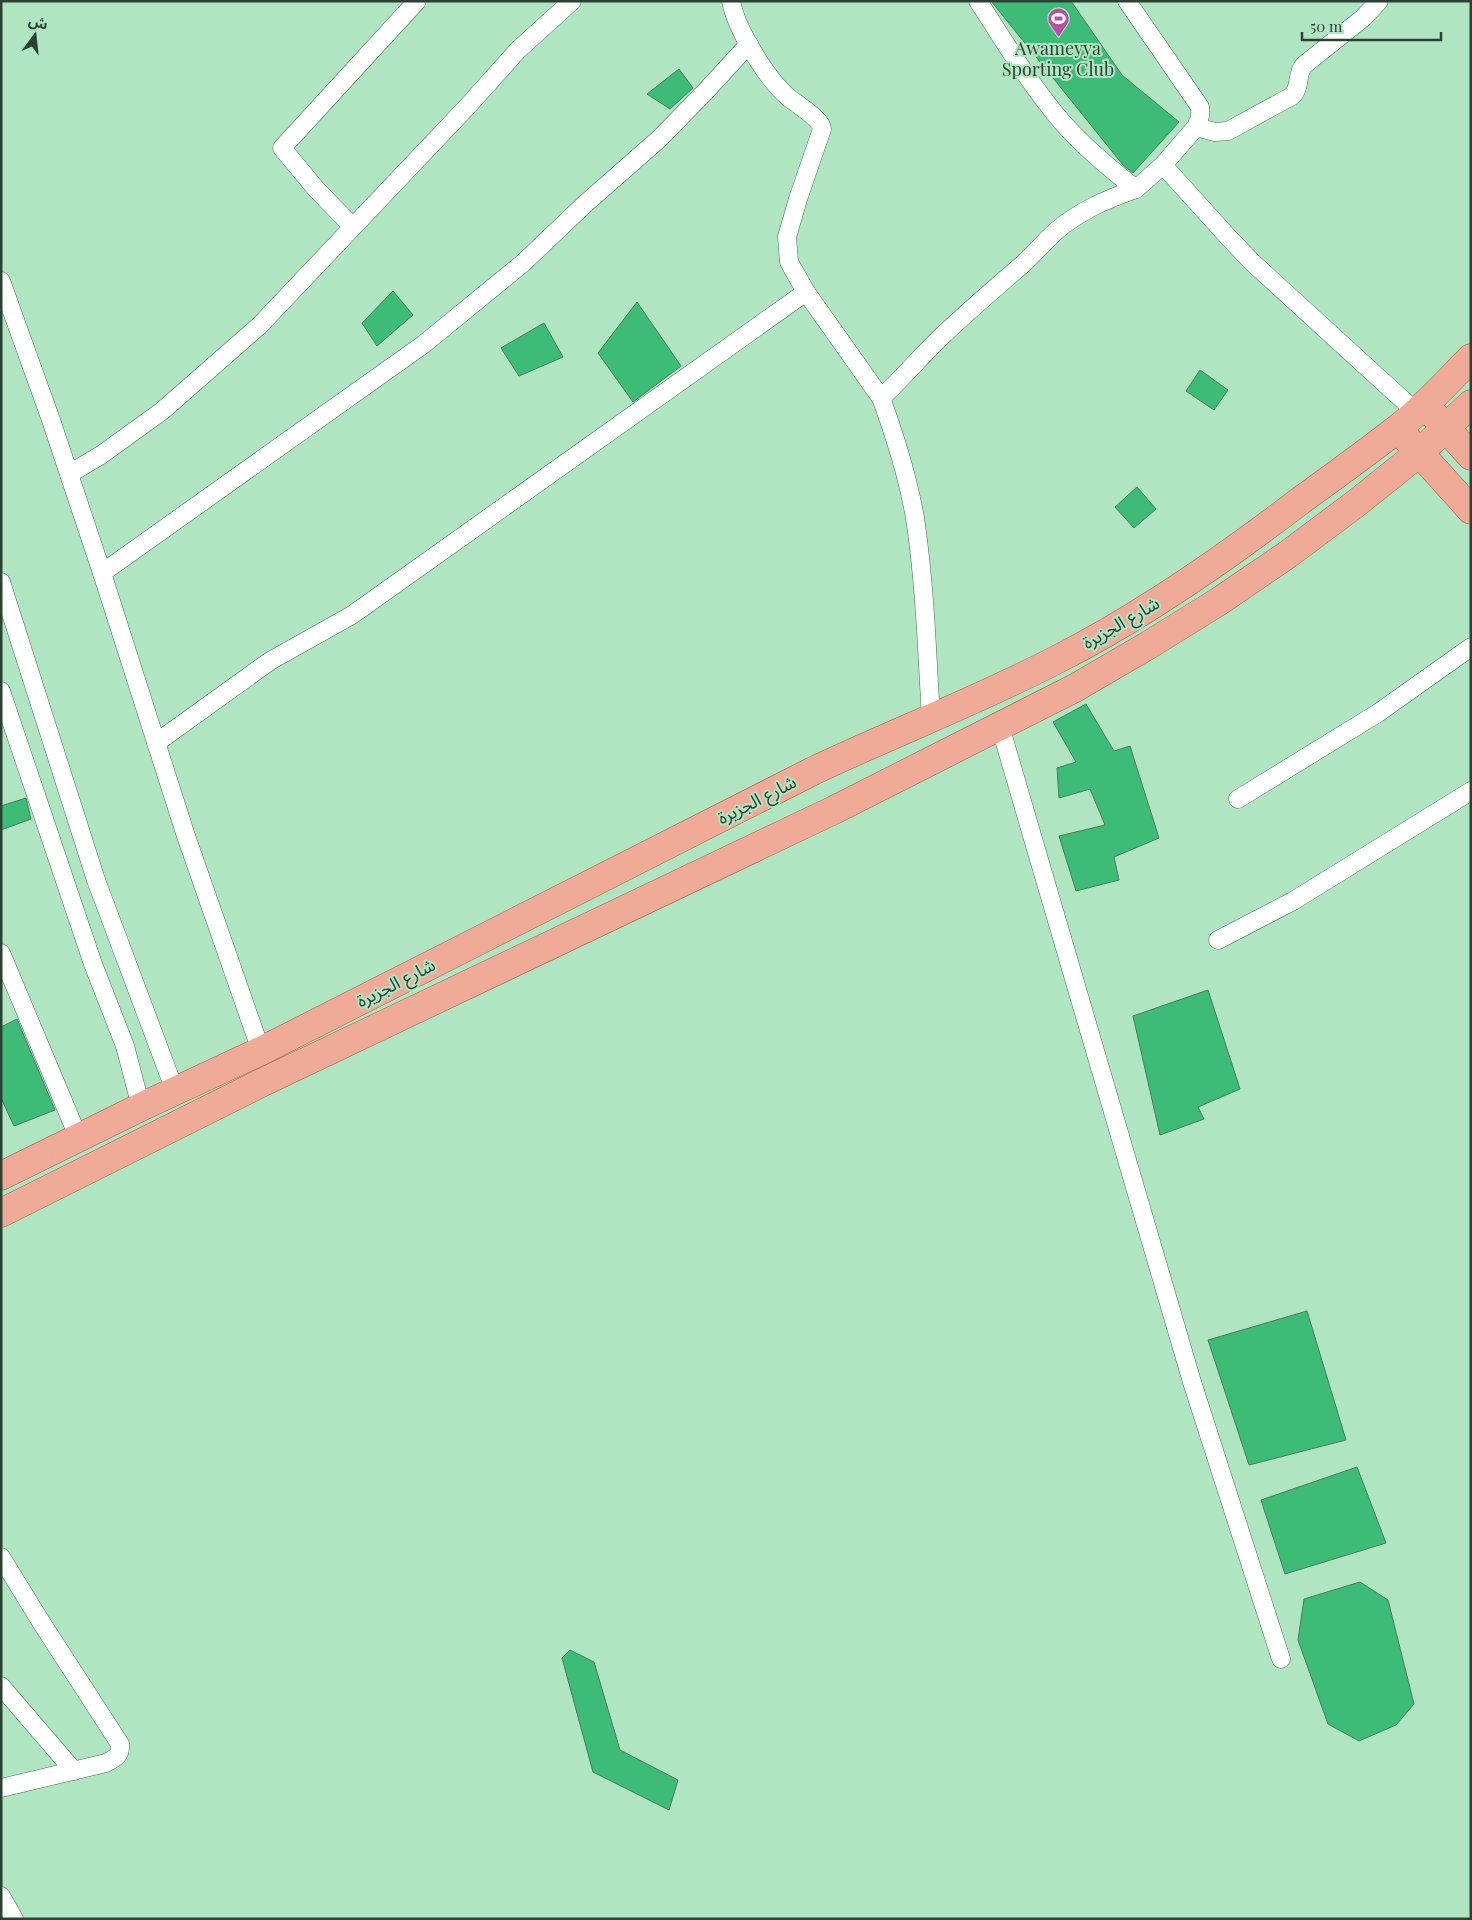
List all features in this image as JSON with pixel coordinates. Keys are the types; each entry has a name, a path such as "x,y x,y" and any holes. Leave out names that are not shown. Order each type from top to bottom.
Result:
{"main road":[{"name":"شارع الجزيرة","path":"2,1175 262,1050 813,771 872,743 994,691 1057,660 1169,595 1235,550 1413,415 1471,358"},
{"name":"شارع الجزيرة","path":"1,1213 289,1069 834,810 1075,688 1218,602 1302,544 1419,453 1471,404"},
{"path":"1471,456 1447,428 1413,415 1419,453 1471,510"},
{"path":"813,771 834,810"},
{"path":"262,1050 289,1069"},
{"path":"261,1083 262,1050"}],"street":[{"path":"69,474 101,455 162,411 259,326 466,108 518,50 572,1"},
{"path":"731,1 759,64 787,96 821,125 822,129 787,237 789,262 806,292 881,398 915,517 928,650 930,719"},
{"path":"978,1 1032,82 1062,122 1101,162 1136,189"},
{"path":"881,398 902,380 938,340 1025,262 1056,231 1080,213 1109,198 1136,189 1163,166 1196,127 1200,120 1200,107 1127,1"},
{"path":"1196,127 1215,132 1228,131 1292,96 1298,89 1298,75 1304,65 1363,18 1379,1"},
{"path":"352,226 316,189 282,148 411,3"},
{"path":"102,573 424,344 523,263 585,204 659,139 749,44"},
{"path":"1163,166 1253,263 1413,415"},
{"path":"1,281 69,474 186,836 262,1050"},
{"path":"156,743 270,661 352,615 806,292"},
{"path":"1,582 96,880 175,1091"},
{"path":"1238,798 1378,713 1471,647"},
{"path":"1,691 94,964 125,1046 141,1107"},
{"path":"1000,726 1192,1382 1281,1659"},
{"path":"1218,940 1293,901 1471,791"},
{"path":"1,953 79,1139"},
{"path":"1,1557 40,1622 120,1744 121,1750 117,1757 106,1763 1,1788"},
{"path":"1,1686 74,1771"},
{"path":"1,1896 14,1919"}],"building":[{"name":"Awameyya Sporting Club","path":"991,1 1071,1 1122,75 1179,122 1133,173 1123,165"},
{"path":"679,69 693,88 670,109 647,94"},
{"path":"393,291 413,315 377,346 362,323"},
{"path":"637,302 681,366 633,402 598,353"},
{"path":"544,323 563,357 519,376 501,348"},
{"path":"1200,370 1228,390 1214,410 1186,391"},
{"path":"1137,487 1156,509 1134,528 1115,507"},
{"path":"1086,704 1114,751 1130,746 1159,838 1114,857 1119,880 1076,891 1059,836 1105,825 1090,789 1059,798 1057,768 1076,762 1053,722"},
{"path":"26,798 31,819 1,830 1,806"},
{"path":"1208,990 1240,1089 1198,1107 1204,1119 1160,1135 1133,1016"},
{"path":"17,1019 55,1110 14,1126 1,1098 1,1027"},
{"path":"1307,1311 1346,1440 1249,1465 1208,1340"},
{"path":"1357,1467 1386,1543 1285,1574 1261,1500"},
{"path":"1360,1582 1388,1600 1414,1704 1396,1725 1359,1741 1328,1724 1298,1640 1304,1599"},
{"path":"570,1650 594,1662 620,1750 678,1780 669,1810 593,1772 562,1658"}],"place":[{"name":"Awameyya Sporting Club","path":"1058,38"}]}
